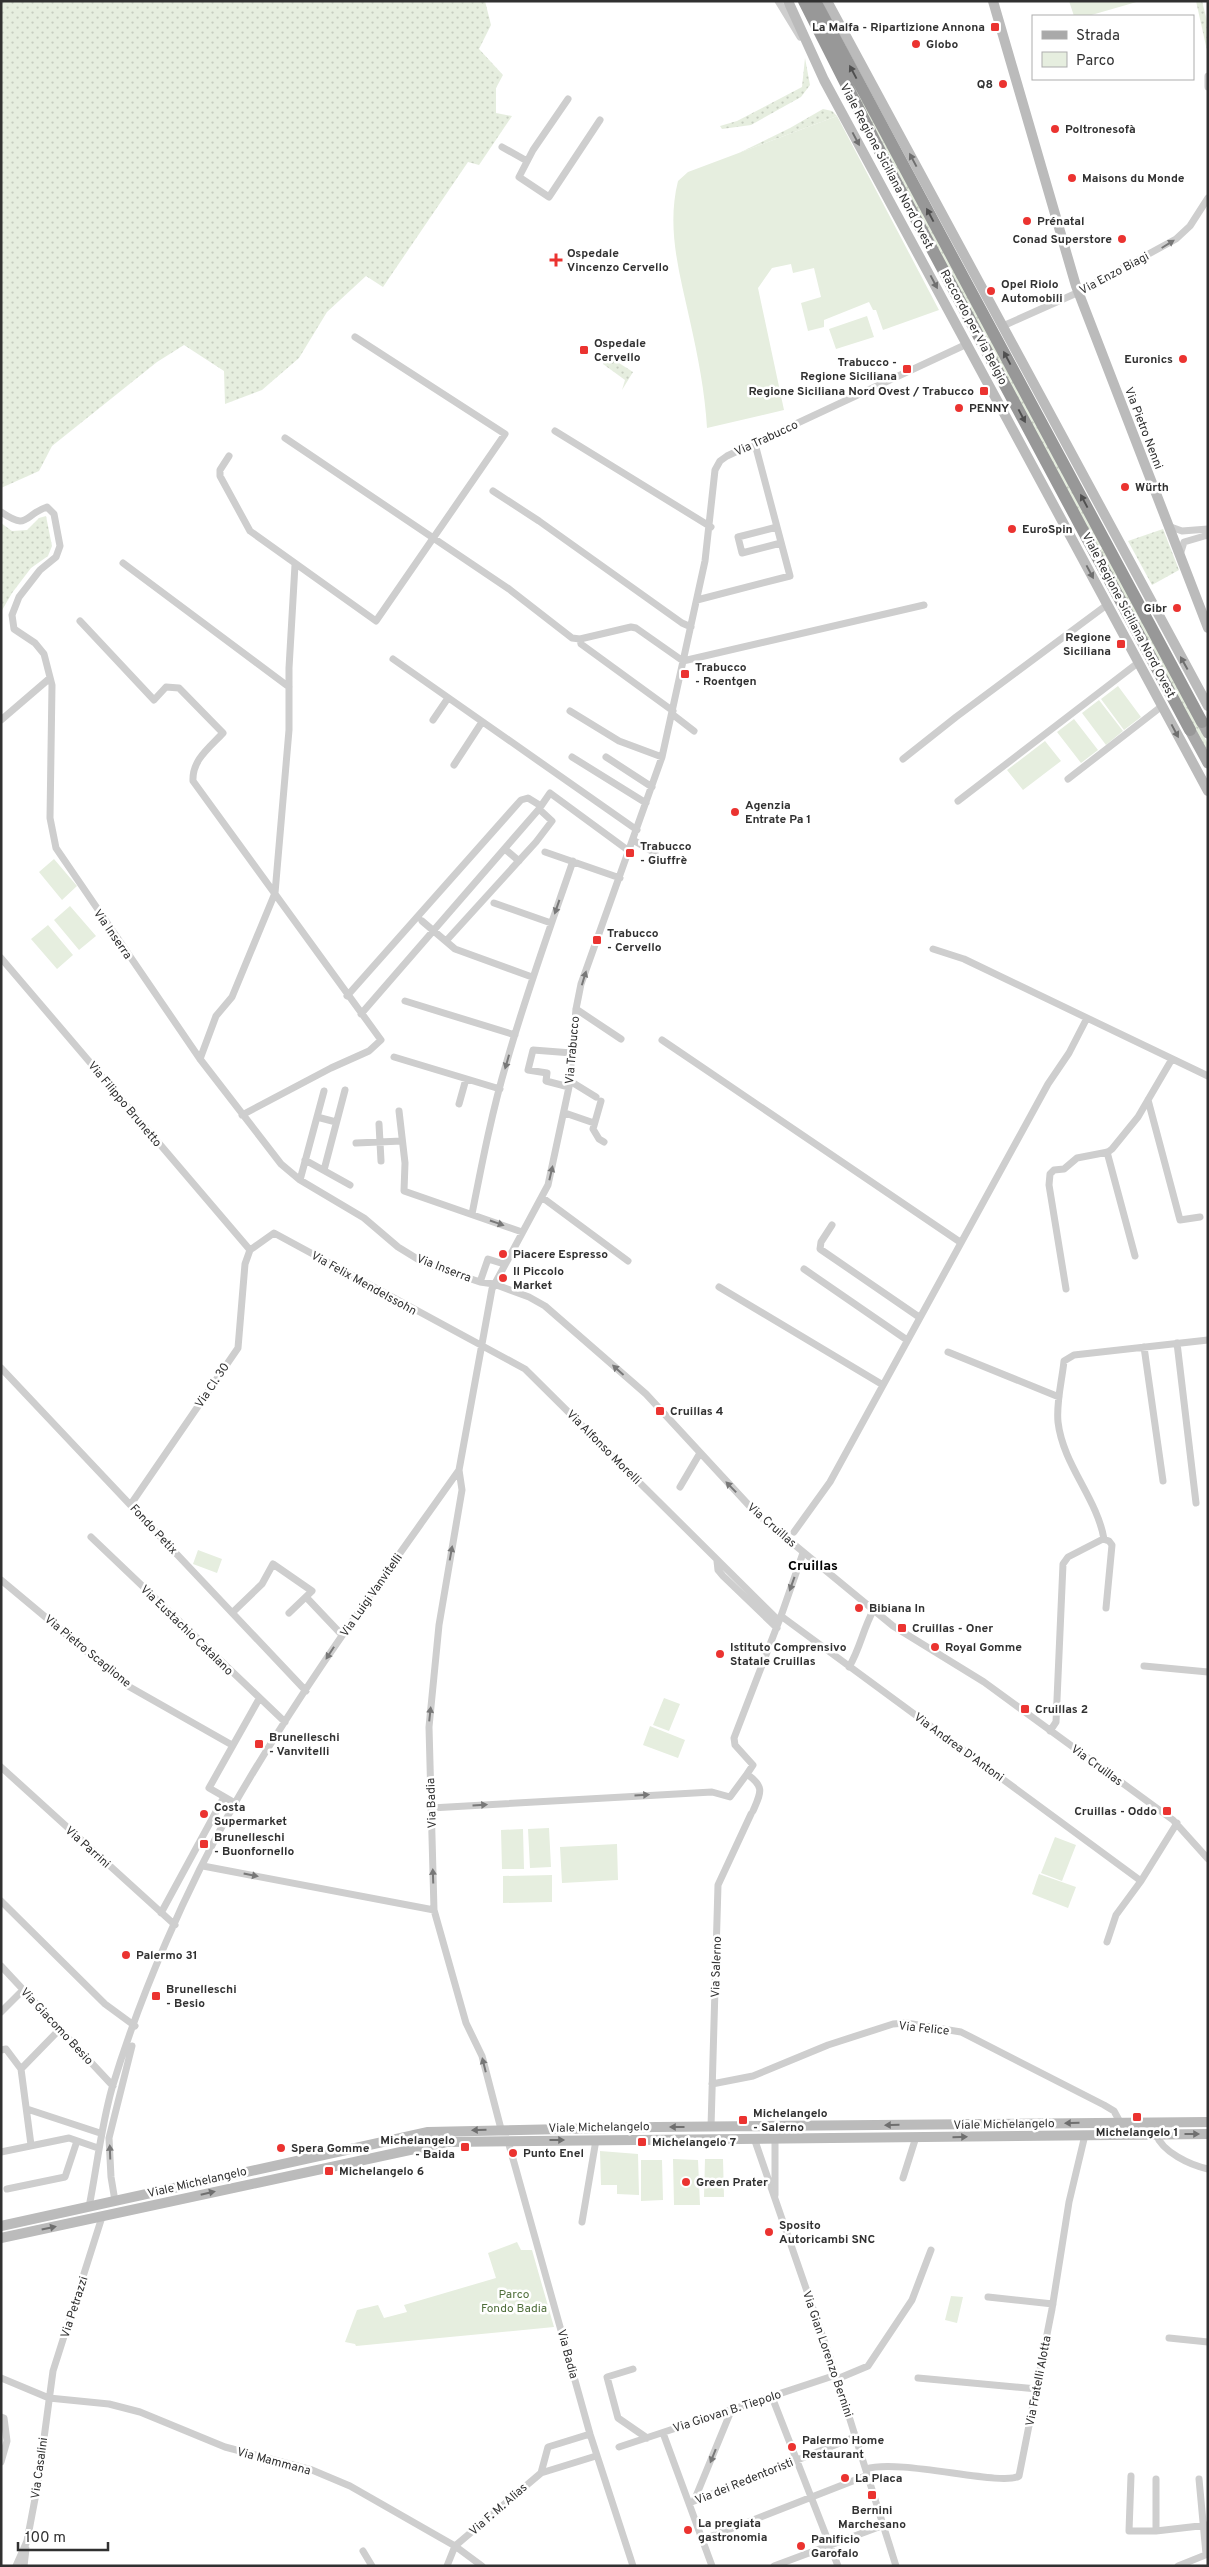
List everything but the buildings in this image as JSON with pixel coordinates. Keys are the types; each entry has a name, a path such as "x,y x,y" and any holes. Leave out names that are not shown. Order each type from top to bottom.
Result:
{"highway":[{"name":"Raccordo per Via Belgio","path":"804,1 898,184 1190,730"},
{"name":"Raccordo per Via Belgio","path":"815,1 1206,724"}],"main road":[{"path":"1190,730 1208,763"}],"street":[{"path":"778,1 810,52"},
{"name":"Viale Regione Siciliana Nord Ovest","path":"788,1 810,52 971,343 1208,791"},
{"name":"Viale Regione Siciliana Nord Ovest","path":"828,1 1000,328 1208,706"},
{"name":"Via Pietro Nenni","path":"993,1 1079,292 1208,628"},
{"path":"1208,76 1208,87"},
{"path":"568,100 527,161 519,177 548,197 600,120"},
{"path":"502,147 527,161"},
{"name":"Via Enzo Biagi","path":"1000,328 1079,292 1176,239 1190,226 1208,198"},
{"path":"229,456 220,470 220,476 250,532 376,621 505,434 355,337"},
{"name":"Via Trabucco","path":"459,1470 494,1284 543,1198 565,1113 570,1084 576,1009 596,938 620,878 662,757 697,600 711,527 714,474 718,465 723,458 971,343"},
{"path":"555,431 711,527"},
{"path":"284,438 434,537 508,589 572,638 580,639 631,627 636,628 683,661 924,604"},
{"path":"697,600 790,576 755,444"},
{"path":"493,491 539,520 691,628"},
{"name":"Via Inserra","path":"1,512 15,522 23,522 39,510 47,508 54,514 60,546 56,557 40,570 19,597 12,615 14,630 35,643 44,654 50,678 50,818 56,848 200,1059 280,1164 300,1180 364,1218 398,1247 424,1263 480,1282 494,1284"},
{"path":"1168,526 1187,531"},
{"path":"777,527 738,537 742,553 781,543"},
{"path":"1174,540 1177,534 1208,529"},
{"path":"1174,540 1208,535"},
{"path":"1180,555 1182,546 1189,539"},
{"path":"123,563 289,686"},
{"path":"200,1059 216,1016 232,997 275,893 289,730 289,686 296,565"},
{"path":"903,759 956,717 1108,604"},
{"path":"80,621 154,700 166,687 179,688 223,733 196,762 192,770 193,781 381,1040 369,1051 331,1068 242,1115"},
{"path":"580,639 581,644 672,712 694,731"},
{"path":"393,659 637,830"},
{"path":"958,801 1139,662"},
{"path":"1,720 50,678"},
{"path":"1198,687 1206,724"},
{"path":"433,720 448,698"},
{"path":"1068,779 1162,706"},
{"path":"570,711 619,741 662,757"},
{"path":"454,765 482,722"},
{"path":"572,757 646,803"},
{"path":"606,757 652,787"},
{"path":"361,1014 505,849 540,808 550,793 629,851"},
{"path":"348,996 521,800 528,798 552,821 519,861 446,941"},
{"path":"633,840 655,853"},
{"path":"505,849 519,861"},
{"path":"544,852 620,878"},
{"path":"472,1214 500,1089 515,1034 532,977 573,861"},
{"path":"494,903 551,924"},
{"path":"422,921 455,949 532,977"},
{"path":"933,949 964,959 1208,1076"},
{"name":"Via Filippo Brunetto","path":"1,958 250,1250"},
{"path":"405,1002 515,1034"},
{"path":"576,1009 621,1038"},
{"path":"794,1532 830,1482 960,1242 1048,1084 1069,1053 1087,1018"},
{"path":"662,1040 960,1242"},
{"path":"572,1053 533,1050 528,1070 547,1073 546,1081 570,1084 598,1099 594,1129 599,1139 604,1142"},
{"path":"394,1057 500,1089"},
{"path":"1066,1289 1049,1185 1050,1174 1054,1170 1064,1169 1078,1158 1107,1152 1122,1139 1172,1059"},
{"path":"459,1104 466,1079"},
{"path":"324,1170 345,1090"},
{"path":"300,1180 324,1091"},
{"path":"1148,1100 1180,1220 1200,1216"},
{"path":"398,1112 405,1163 404,1191 522,1232"},
{"path":"565,1113 594,1123"},
{"path":"317,1118 336,1122"},
{"path":"379,1124 381,1161"},
{"path":"356,1143 402,1140"},
{"path":"1107,1152 1136,1256"},
{"path":"305,1160 350,1185"},
{"path":"543,1198 628,1261"},
{"path":"832,1225 821,1242 820,1249 919,1317"},
{"name":"Via Felix Mendelssohn","path":"250,1250 274,1233 481,1346"},
{"name":"Via Cl. 30","path":"131,1504 238,1348 245,1264 250,1250"},
{"path":"480,1282 488,1259 504,1264"},
{"path":"804,1269 907,1340"},
{"name":"Via Cruillas","path":"494,1284 529,1297 563,1320 646,1394 752,1509 873,1611 984,1682 1177,1823 1208,1859"},
{"path":"719,1287 883,1385"},
{"path":"1104,1540 1101,1519 1079,1481 1058,1421 1058,1397 1064,1361 1067,1357 1208,1340"},
{"path":"1177,1343 1196,1503"},
{"name":"Via Alfonso Morelli","path":"481,1346 503,1355 525,1369 779,1622"},
{"path":"1144,1347 1163,1481"},
{"path":"948,1352 1058,1397"},
{"name":"Fondo Petix","path":"1,1368 306,1691"},
{"path":"680,1487 700,1453"},
{"name":"Via Luigi Vanvitelli","path":"135,2026 175,1926 235,1803 342,1635 459,1470"},
{"name":"Via Badia","path":"459,1470 462,1490 439,1625 429,1727 434,1910 466,2023 482,2056 501,2129"},
{"name":"Via Eustachio Catalano","path":"91,1537 285,1722"},
{"path":"1050,1731 1056,1722 1063,1564 1068,1557 1104,1540 1109,1541 1112,1545 1106,1608"},
{"name":"Via Salerno","path":"711,2127 718,1885 752,1813 760,1787 758,1782 747,1774 753,1764 735,1745 734,1738 804,1553"},
{"path":"233,1612 262,1584 273,1564 312,1591 289,1613"},
{"name":"Via Pietro Scaglione","path":"1,1580 128,1686 232,1745"},
{"path":"306,1597 342,1635"},
{"path":"849,1667 859,1651 866,1623 873,1611"},
{"name":"Via Andrea D'Antoni","path":"779,1622 849,1667 1141,1880"},
{"path":"1144,1666 1208,1672"},
{"path":"235,1803 209,1788 259,1699"},
{"name":"Via Parrini","path":"1,1767 175,1926"},
{"path":"431,1808 703,1792 730,1797 747,1774"},
{"path":"161,1913 224,1797"},
{"path":"1107,1942 1116,1915 1177,1823"},
{"path":"203,1866 434,1910"},
{"path":"1,1901 105,2004 135,2026"},
{"name":"Via Giacomo Besio","path":"1,1966 113,2086"},
{"path":"1,2012 23,1990"},
{"name":"Via Felice","path":"712,2084 753,2076 828,2045 893,2024 906,2023 961,2032 1104,2105 1114,2111 1120,2122"},
{"path":"89,2207 100,2133 113,2086 135,2026"},
{"path":"115,2201 111,2178 109,2138 135,2026"},
{"path":"21,2069 60,2029"},
{"path":"1,2050 6,2049 21,2069 32,2145"},
{"path":"26,2110 100,2133"},
{"name":"Viale Michelangelo","path":"1,2226 428,2132 656,2127 1208,2122"},
{"path":"903,2178 916,2137 916,2125"},
{"path":"656,2127 657,2139"},
{"path":"1156,2134 1163,2146 1184,2160 1208,2169"},
{"name":"Viale Michelangelo","path":"1,2238 431,2144 657,2139 1208,2134"},
{"name":"Via Fratelli Alotta","path":"867,2472 874,2466 903,2465 930,2470 1018,2477 1053,2304 1069,2202 1085,2135"},
{"path":"1,2152 69,2138 98,2148"},
{"name":"Via Gian Lorenzo Bernini","path":"754,2138 836,2377 896,2566"},
{"name":"Via Gian Lorenzo Bernini","path":"775,2138 775,2200"},
{"path":"7,2189 65,2177 77,2140"},
{"path":"582,2222 596,2140"},
{"name":"Via Badia","path":"508,2141 596,2456 633,2566"},
{"path":"233,2174 236,2186"},
{"name":"Via Petrazzi","path":"48,2398 53,2372 102,2217"},
{"name":"Via Giovan B. Tiepolo","path":"619,2447 868,2366 912,2300 930,2250"},
{"path":"988,2298 1053,2304"},
{"path":"1169,2338 1208,2342"},
{"path":"633,2369 607,2377 618,2418 648,2438"},
{"name":"Via Mammana","path":"1,2378 48,2398 109,2404 140,2412 224,2447 312,2470 350,2486 455,2546 482,2566"},
{"path":"918,2378 1037,2389"},
{"path":"772,2397 838,2566"},
{"name":"Via Casalini","path":"16,2566 28,2540 38,2483 48,2398"},
{"path":"692,2502 731,2410"},
{"path":"1,2417 4,2418 7,2442 1,2462"},
{"path":"663,2433 692,2502 702,2540 712,2566"},
{"path":"541,2473 548,2447 590,2434"},
{"name":"Via dei Redentoristi","path":"692,2502 855,2437"},
{"name":"Via F. M. Alias","path":"455,2546 541,2473 596,2456"},
{"path":"702,2540 811,2497 867,2472"},
{"path":"1131,2476 1129,2531 1156,2531 1204,2525"},
{"path":"1156,2479 1156,2531"},
{"path":"1178,2566 1207,2554 1198,2479"},
{"path":"774,2566 884,2525"},
{"path":"24,2566 28,2540"},
{"path":"447,2566 455,2546"},
{"path":"363,2551 372,2566"}],"green space":[{"path":"1,1 485,1 491,25 479,49 503,75 496,88 496,113 512,116 479,165 468,162 383,287 366,276 327,312 299,358 262,390 225,404 224,371 184,345 157,362 52,446 39,471 1,488"},
{"path":"1069,1 1140,1 1091,15 1074,15"},
{"path":"1196,1 1202,1 1208,25 1208,55"},
{"path":"814,11 1208,744 1208,755 961,294"},
{"path":"805,58 810,85 801,97 751,125 722,129 720,126 737,121 802,87"},
{"path":"823,109 832,111 837,116 739,153 790,128"},
{"path":"837,116 939,310 883,330 876,310 873,310 869,302 824,320 824,327 808,331 801,303 821,297 814,268 793,273 791,264 772,268 758,288 784,410 707,428 701,374 676,252 673,217 678,181 688,172"},
{"path":"867,316 874,337 836,349 829,329"},
{"path":"608,356 633,372 622,390 625,380 603,364"},
{"path":"46,516 52,546 48,556 31,568 12,593 1,612 1,523 12,531 27,530 39,518"},
{"path":"1163,529 1179,570 1152,585 1128,541"},
{"path":"1118,686 1141,717 1124,730 1101,699"},
{"path":"1099,700 1123,731 1106,745 1082,713"},
{"path":"1074,719 1098,750 1081,763 1057,732"},
{"path":"1045,741 1061,761 1023,790 1007,770"},
{"path":"54,859 77,886 62,900 39,872"},
{"path":"70,906 96,936 79,950 54,920"},
{"path":"48,925 73,955 57,969 31,939"},
{"path":"198,1550 222,1559 217,1573 193,1564"},
{"path":"664,1698 680,1704 669,1731 653,1725"},
{"path":"650,1726 685,1740 678,1758 643,1745"},
{"path":"549,1828 551,1867 530,1868 528,1829"},
{"path":"523,1829 524,1869 502,1869 501,1830"},
{"path":"1055,1837 1076,1845 1062,1881 1041,1873"},
{"path":"617,1844 618,1880 562,1883 560,1847"},
{"path":"1039,1874 1076,1887 1068,1908 1032,1894"},
{"path":"552,1875 552,1902 503,1903 503,1876"},
{"path":"600,2151 638,2154 639,2195 617,2194 617,2185 601,2185"},
{"name":"Green Prater","path":"673,2159 698,2160 700,2205 674,2205"},
{"name":"Green Prater","path":"705,2159 723,2159 724,2197 704,2197"},
{"name":"Green Prater","path":"641,2160 662,2160 663,2200 641,2201"},
{"name":"Parco Fondo Badia","path":"517,2242 521,2250 532,2250 554,2327 356,2346 355,2344 345,2342 357,2310 378,2305 384,2318 407,2312 404,2305 496,2278 488,2253"},
{"path":"951,2296 963,2297 957,2323 945,2320"}],"place":[{"name":"La Malfa - Ripartizione Annona","path":"995,27"},
{"name":"Globo","path":"916,44"},
{"name":"Q8","path":"1003,84"},
{"name":"Poltronesofà","path":"1055,129"},
{"name":"Maisons du Monde","path":"1072,178"},
{"name":"Prénatal","path":"1027,221"},
{"name":"Conad Superstore","path":"1122,239"},
{"name":"Ospedale Vincenzo Cervello","path":"556,260"},
{"name":"Opel Riolo Automobili","path":"991,291"},
{"name":"Ospedale Cervello","path":"584,350"},
{"name":"Euronics","path":"1183,359"},
{"name":"Trabucco - Regione Siciliana","path":"907,369"},
{"name":"Regione Siciliana Nord Ovest / Trabucco","path":"984,391"},
{"name":"PENNY","path":"959,408"},
{"name":"Würth","path":"1125,487"},
{"name":"EuroSpin","path":"1012,529"},
{"name":"Gibr","path":"1177,608"},
{"name":"Regione Siciliana","path":"1121,644"},
{"name":"Trabucco - Roentgen","path":"685,674"},
{"name":"Agenzia Entrate Pa 1","path":"735,812"},
{"name":"Trabucco - Giuffrè","path":"630,853"},
{"name":"Trabucco - Cervello","path":"597,940"},
{"name":"Piacere Espresso","path":"503,1254"},
{"name":"Il Piccolo Market","path":"503,1278"},
{"name":"Cruillas 4","path":"660,1411"},
{"name":"Bibiana In","path":"859,1608"},
{"name":"Cruillas - Oner","path":"902,1628"},
{"name":"Royal Gomme","path":"935,1647"},
{"name":"Istituto Comprensivo Statale Cruillas","path":"720,1654"},
{"name":"Cruillas 2","path":"1025,1709"},
{"name":"Brunelleschi - Vanvitelli","path":"259,1744"},
{"name":"Cruillas - Oddo","path":"1167,1811"},
{"name":"Costa Supermarket","path":"204,1814"},
{"name":"Brunelleschi - Buonfornello","path":"204,1844"},
{"name":"Palermo 31","path":"126,1955"},
{"name":"Brunelleschi - Besio","path":"156,1996"},
{"name":"Michelangelo 1","path":"1137,2117"},
{"name":"Michelangelo - Salerno","path":"743,2120"},
{"name":"Michelangelo 7","path":"642,2142"},
{"name":"Michelangelo - Baida","path":"465,2147"},
{"name":"Spera Gomme","path":"281,2148"},
{"name":"Punto Enel","path":"513,2153"},
{"name":"Michelangelo 6","path":"329,2171"},
{"name":"Green Prater","path":"686,2182"},
{"name":"Sposito Autoricambi SNC","path":"769,2232"},
{"name":"Palermo Home Restaurant","path":"792,2447"},
{"name":"La Placa","path":"845,2478"},
{"name":"Bernini Marchesano","path":"872,2495"},
{"name":"La pregiata gastronomia","path":"688,2530"},
{"name":"Panificio Garofalo","path":"801,2546"}],"district":[{"name":"Cruillas","path":"813,1565"}]}
